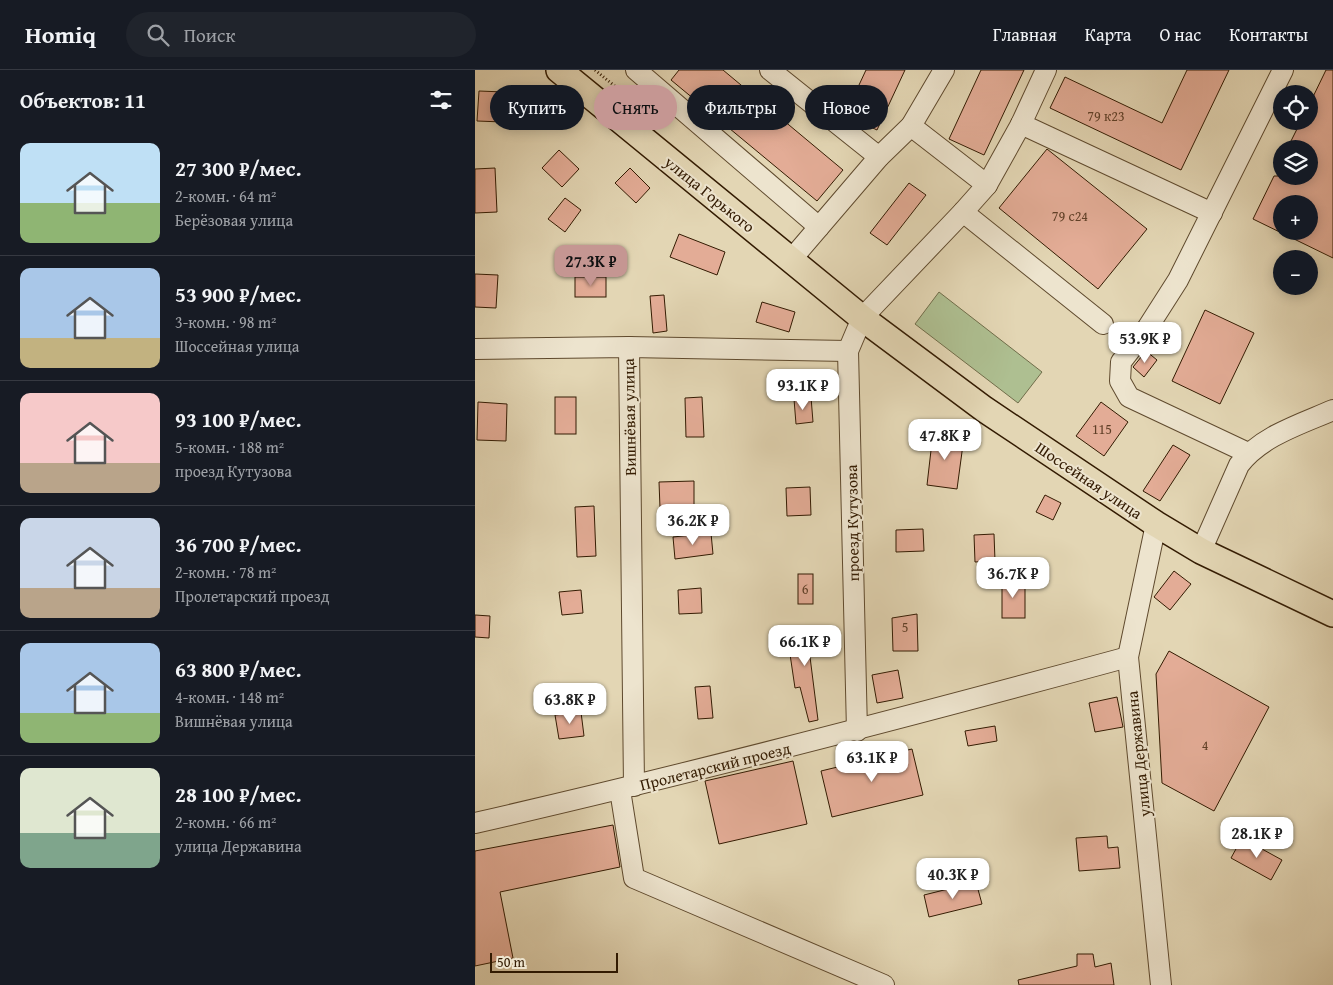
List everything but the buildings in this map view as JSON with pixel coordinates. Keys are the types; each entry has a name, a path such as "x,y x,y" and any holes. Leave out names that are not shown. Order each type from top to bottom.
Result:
{"main road":[{"name":"улица Горького","path":"571,74 790,261 862,318"},
{"name":"Шоссейная улица","path":"862,318 984,409 1156,524 1201,550 1333,614"}],"street":[{"path":"636,70 819,228"},
{"path":"770,70 879,157"},
{"path":"790,261 879,157 911,126 944,70"},
{"path":"862,318 963,212 987,184 1021,124 1046,70"},
{"path":"1248,453 1129,397 1120,381 1121,362 1148,327 1178,280 1283,70"},
{"path":"1021,124 1212,213"},
{"path":"911,126 987,184"},
{"path":"963,212 1103,324"},
{"name":"проезд Кутузова","path":"857,731 849,351 862,318"},
{"path":"475,349 629,347 849,351"},
{"name":"Вишнёвая улица","path":"629,347 627,788 635,878 884,985"},
{"path":"1201,550 1239,465 1248,453 1267,441 1333,410"},
{"name":"улица Державина","path":"1156,524 1128,656 1161,985"},
{"name":"Пролетарский проезд","path":"475,823 627,788 857,731 1128,656"}],"green space":[{"path":"939,292 1042,372 1018,403 915,324"}]}
